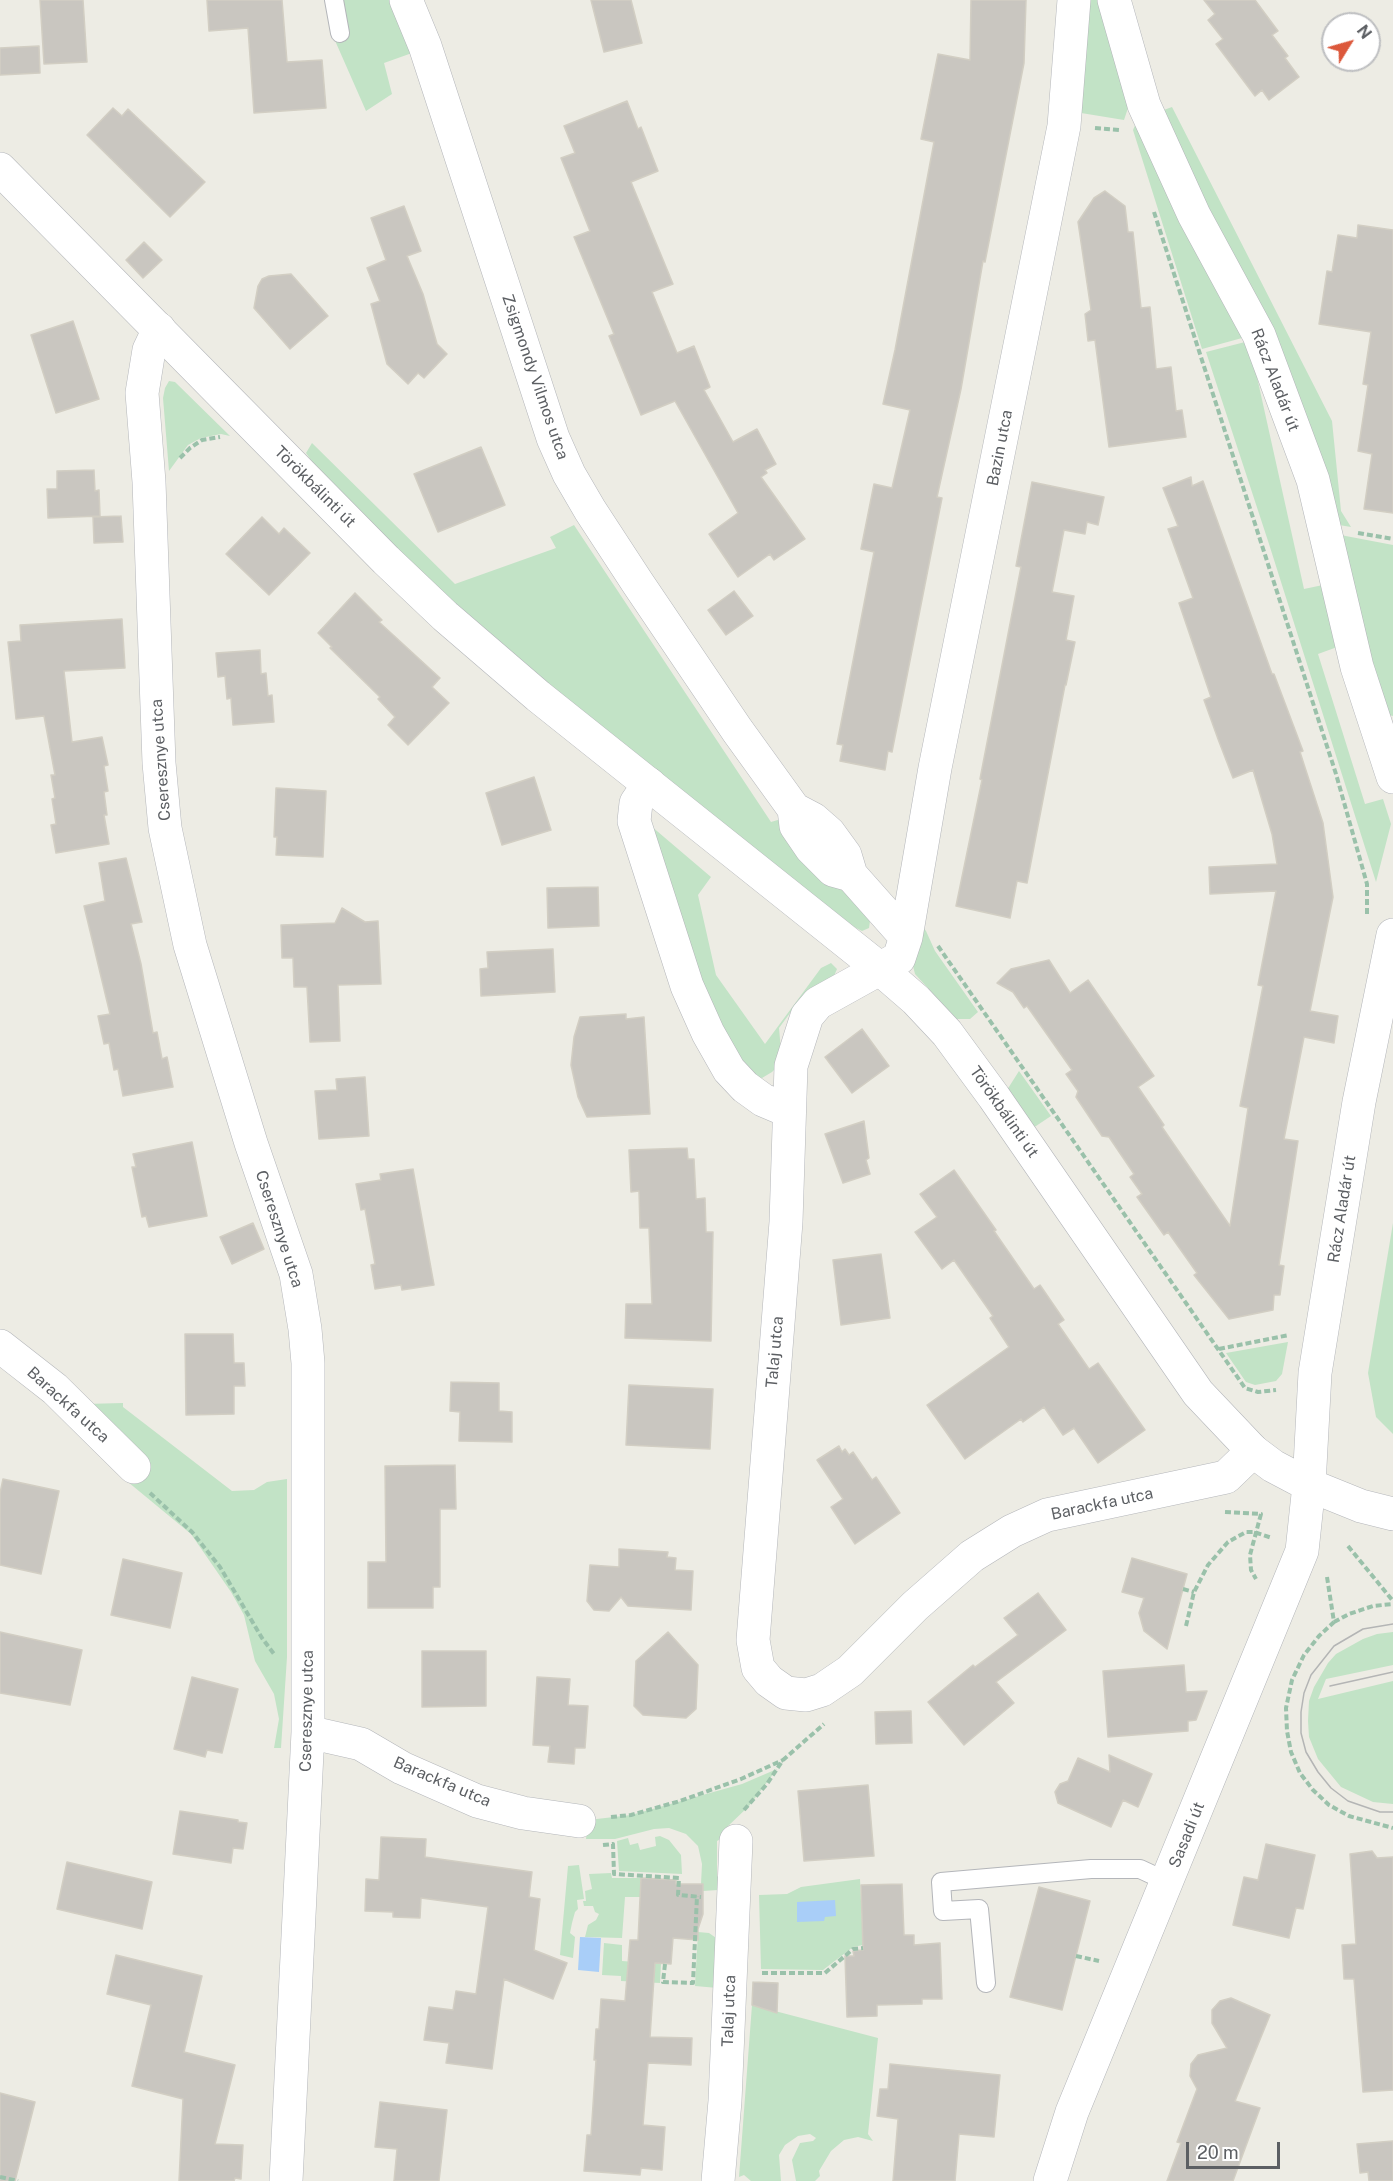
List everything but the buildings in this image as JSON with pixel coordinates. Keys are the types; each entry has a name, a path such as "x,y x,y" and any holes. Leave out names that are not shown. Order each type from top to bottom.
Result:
{"street":[{"name":"Zsigmondy Vilmos utca","path":"406,0 425,46 553,438 569,474 644,592 737,730 794,809 813,819 829,833 845,855 851,875 910,933"},
{"name":"Bazin utca","path":"879,968 876,940 910,933 913,894 935,768 1064,126 1074,0"},
{"name":"Rácz Aladár út","path":"1114,0 1143,105 1194,215 1259,335 1305,459 1317,499 1357,667 1393,777"},
{"name":"Törökbálinti út","path":"0,169 424,597 538,696 916,1000 947,1033 994,1097 1198,1393 1253,1451 1273,1466 1309,1485 1361,1506 1393,1514"},
{"name":"Cseresznye utca","path":"159,329 149,350 142,393 149,482 159,763 165,828 190,945 251,1143 296,1274 305,1329 308,1374 308,1732 286,2181"},
{"path":"649,784 636,802 634,820 687,986 708,1033 729,1070 745,1087 763,1100 789,1111"},
{"name":"Rácz Aladár út","path":"1309,1485 1315,1373 1359,1102 1391,955"},
{"name":"Talaj utca","path":"850,1671 822,1690 806,1695 786,1693 769,1681 758,1668 753,1640 786,1222 791,1066 807,1016 818,1003 879,968"},
{"name":"Barackfa utca","path":"0,1346 55,1389 140,1478"},
{"name":"Barackfa utca","path":"850,1671 915,1606 972,1556 1012,1531 1047,1515 1226,1477 1253,1451"},
{"name":"Sasadi út","path":"1050,2181 1072,2112 1302,1551 1309,1485"},
{"name":"Barackfa utca","path":"308,1732 361,1744 402,1768 477,1801 524,1813 579,1821"},
{"name":"Talaj utca","path":"718,2181 724,2134 736,1841"}],"lane":[{"path":"334,0 340,33"},
{"path":"986,1983 979,1909 943,1911 941,1882 1091,1869 1140,1869 1168,1882"}],"path":[{"path":"1153,207 1336,774 1367,884 1367,916"},
{"path":"149,482 172,479 179,459 202,440 229,437"},
{"path":"910,933 1219,1349 1245,1388 1258,1392 1275,1390"},
{"path":"1219,1349 1295,1334"},
{"path":"140,1478 192,1532 220,1567 262,1638 277,1658 308,1666"},
{"path":"1220,1512 1261,1514 1254,1532 1250,1555 1251,1570 1259,1585"},
{"path":"1186,1626 1194,1592 1208,1565 1228,1542 1246,1532 1254,1532 1279,1540"},
{"path":"1348,1546 1393,1602 1349,1614 1334,1622 1319,1636 1304,1656 1292,1680 1286,1708 1287,1731 1291,1752 1306,1782 1329,1805 1349,1816 1393,1828"},
{"path":"1327,1569 1334,1622"},
{"path":"1183,1589 1194,1592"},
{"path":"736,1841 726,1837 726,1828 767,1784 783,1760 828,1721"},
{"path":"579,1821 631,1815 680,1801 741,1779 783,1760"},
{"path":"603,1845 613,1844 614,1874 679,1878 678,1895 699,1897 693,1983 663,1982 665,1964"},
{"path":"731,1970 825,1973 853,1949 863,1948"},
{"path":"1076,1956 1100,1962"},
{"path":"0,2177 18,2181"}],"green space":[{"path":"341,0 397,0 412,53 384,63 392,94 366,111 333,36"},
{"path":"1080,0 1103,0 1109,34 1128,108 1124,120 1075,112"},
{"path":"1172,107 1332,421 1341,511 1351,527 1327,523 1150,115"},
{"path":"1139,116 1253,335 1202,349 1133,130"},
{"path":"1249,341 1304,589 1323,585 1340,646 1318,654 1365,804 1383,799 1391,824 1376,882 1206,352"},
{"path":"169,381 175,382 230,436 221,434 201,438 188,445 169,471 163,398"},
{"path":"312,443 455,584 556,548 550,537 574,525 771,822 781,819 837,879 870,921 869,928 862,931 854,927 523,666 438,590 317,469 306,453"},
{"path":"1330,533 1393,545 1393,716 1379,713"},
{"path":"644,820 711,877 698,895 716,975 765,1044 821,968 831,963 837,969 834,976 804,994 779,1028 782,1062 762,1078 748,1075 718,1038"},
{"path":"920,924 926,931 935,951 978,1012 970,1019 956,1019 915,974 912,962"},
{"path":"1019,1071 1051,1116 1033,1128 1007,1090"},
{"path":"1393,1223 1393,1434 1376,1417 1368,1373"},
{"path":"1288,1342 1282,1374 1276,1381 1255,1385 1246,1382 1226,1353"},
{"path":"123,1403 123,1407 232,1491 254,1490 267,1482 287,1479 287,1657 281,1748 274,1748 279,1719 274,1694 255,1661 244,1615 231,1592 191,1534 128,1482 85,1404"},
{"path":"1393,1632 1393,1665 1326,1679 1318,1699 1393,1681 1393,1804 1373,1802 1341,1787 1318,1759 1309,1737 1308,1721 1309,1701 1314,1687 1336,1654 1363,1639"},
{"path":"777,1769 749,1806 726,1828 723,1838 717,1841 717,1876 722,1881 718,1890 703,1891 702,1864 698,1846 686,1834 669,1828 654,1829 615,1839 586,1839 588,1820 631,1815 742,1784"},
{"path":"660,1836 669,1840 681,1855 682,1874 619,1871 617,1841 628,1838 630,1845 638,1843 640,1850 656,1846 655,1837"},
{"path":"579,1865 584,1899 577,1900 578,1909 575,1912 570,1933 575,1937 573,1958 560,1955 568,1866"},
{"path":"611,1873 612,1878 641,1878 640,1897 625,1897 622,1938 585,1937 588,1925 596,1920 599,1914 595,1912 593,1906 584,1906 585,1891 592,1889 589,1874"},
{"path":"860,1879 863,1945 853,1947 823,1970 761,1969 759,1895 787,1894 801,1887"},
{"path":"698,1932 709,1933 719,1940 718,1988 695,1986"},
{"path":"604,1943 622,1945 622,1961 661,1964 660,1983 621,1981 621,1976 602,1975"},
{"path":"752,2005 878,2038 868,2134 873,2141 858,2137 844,2140 831,2151 819,2171 820,2176 815,2181 796,2181 792,2160 800,2143 813,2141 816,2138 810,2134 798,2136 785,2145 779,2155 781,2181 751,2181 744,2175 739,2177"}],"water":[{"path":"835,1900 836,1916 825,1917 824,1921 797,1922 797,1902"},
{"path":"580,1937 601,1938 599,1972 578,1970"}],"tram line":[{"path":"1393,1624 1363,1629 1334,1646 1311,1675 1304,1693 1301,1712 1301,1733 1306,1752 1331,1788 1348,1801 1380,1812 1393,1812"},
{"path":"1330,1686 1393,1672"}]}
